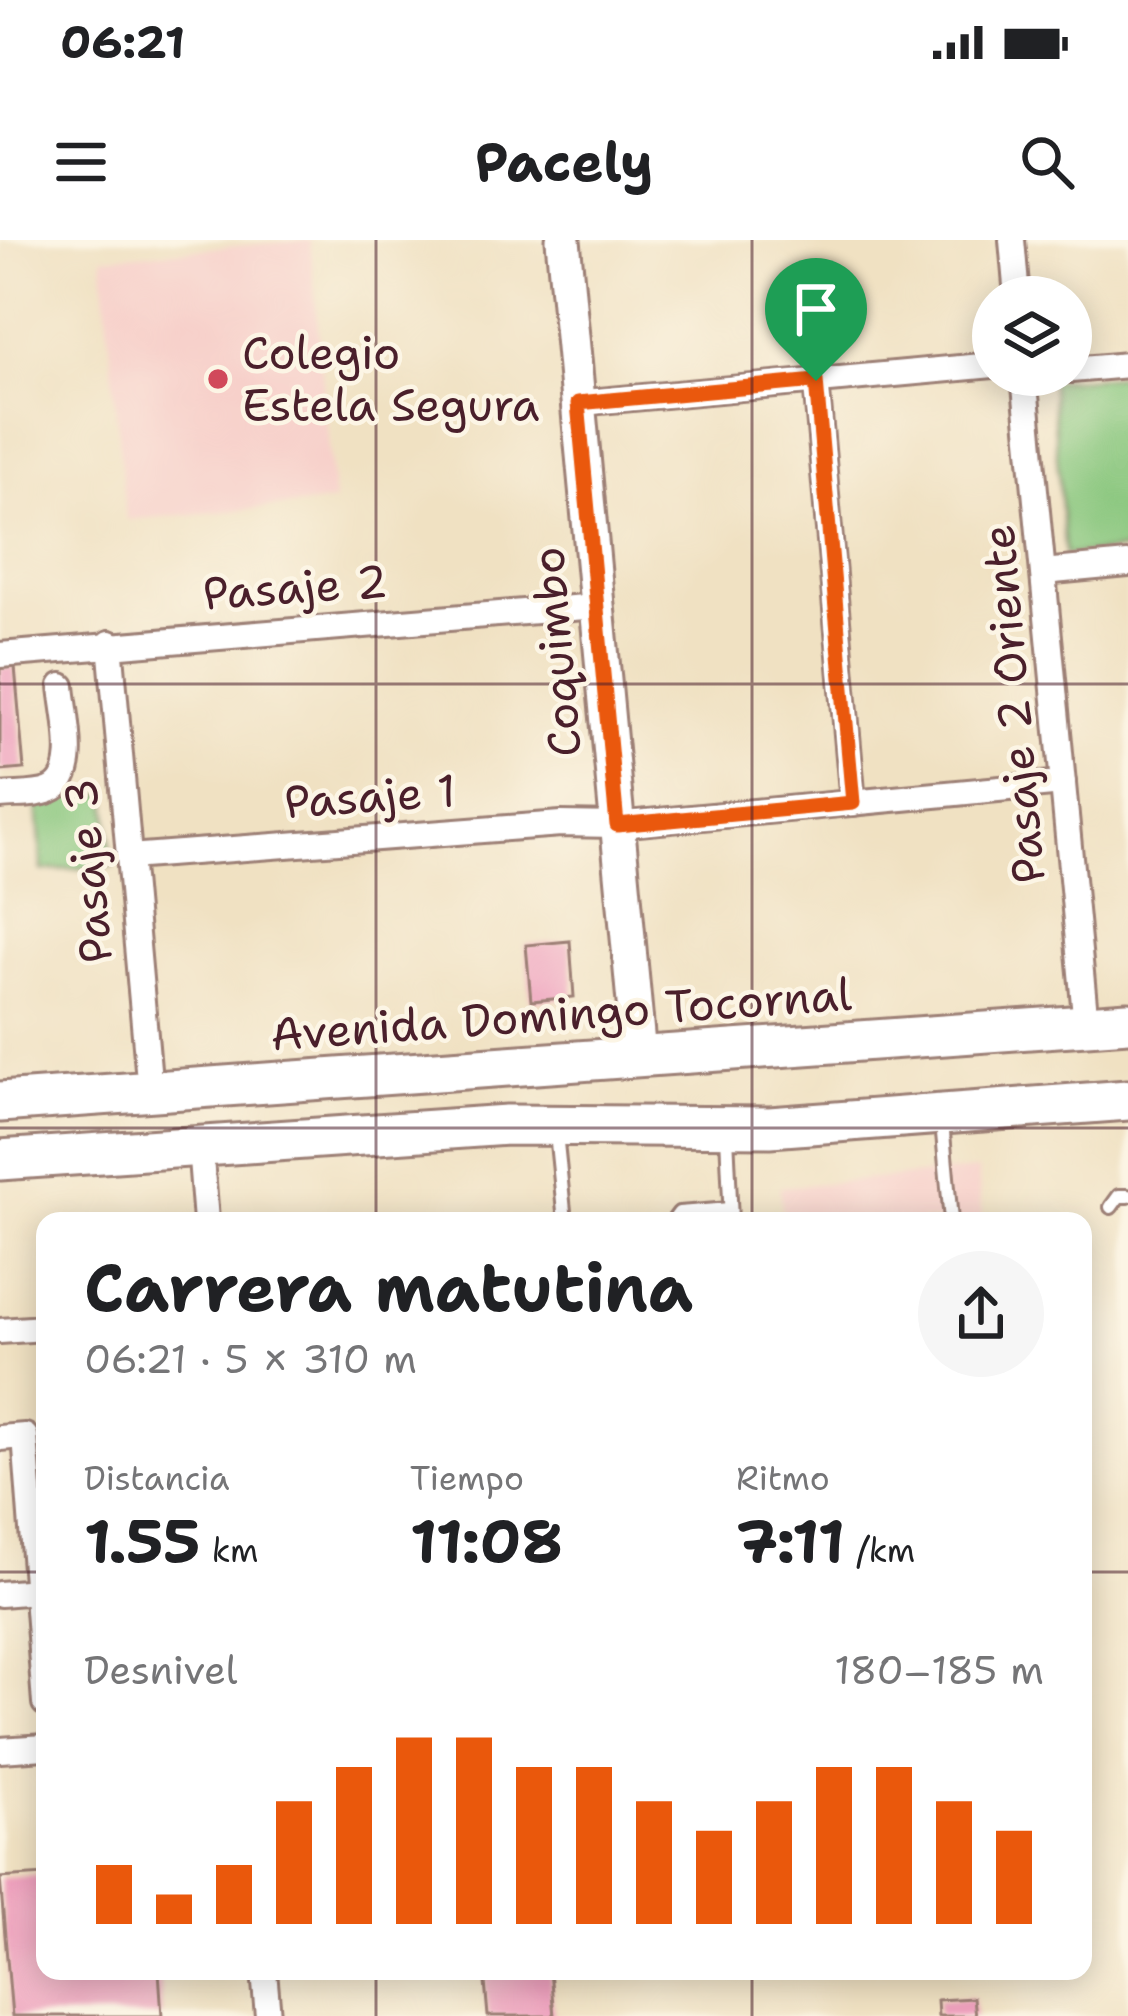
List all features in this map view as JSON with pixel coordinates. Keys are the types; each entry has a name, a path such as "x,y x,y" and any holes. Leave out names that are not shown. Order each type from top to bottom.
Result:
{"main road":[{"name":"Avenida Domingo Tocornal","path":"0,1105 1128,1022"},
{"path":"49,1098 39,1128 52,1156"},
{"path":"0,1160 555,1124 727,1128 1128,1100"},
{"path":"0,1105 10,1140 0,1160"}],"street":[{"name":"Coquimbo","path":"563,240 639,1056"},
{"path":"1012,240 1015,276"},
{"path":"1092,368 1128,365"},
{"path":"578,403 972,367"},
{"path":"816,381 853,803"},
{"name":"Pasaje 2 Oriente","path":"1026,396 1086,1024"},
{"path":"1043,572 1128,564"},
{"name":"Pasaje 2","path":"0,655 597,606"},
{"name":"Pasaje 3","path":"110,643 150,1091"},
{"path":"0,796 52,789 65,776 68,757 62,686"},
{"name":"Pasaje 1","path":"129,857 561,824 617,825 1063,783"},
{"path":"200,1146 205,1212"},
{"path":"0,1331 36,1329"},
{"path":"0,1438 25,1436 36,1578"},
{"path":"0,1594 36,1591"},
{"path":"0,1750 36,1748"},
{"path":"265,1980 268,2016"}],"lane":[{"path":"942,1114 950,1212"},
{"path":"555,1124 564,1212"},
{"path":"727,1128 730,1212"},
{"path":"1111,1207 1119,1196 1128,1196"}],"shaded area":[{"name":"Colegio Estela Segura","path":"310,240 334,502 126,520 102,257"},
{"path":"978,1170 981,1212 782,1212 780,1187"}],"green space":[{"path":"1128,375 1128,550 1065,555 1052,396 1092,396 1092,378"},
{"path":"107,794 112,866 42,871 37,800"}],"building":[{"path":"15,667 24,769 0,771 0,668"},
{"path":"570,941 574,997 531,1001 526,945"},
{"path":"36,1876 36,1980 160,1980 162,2016 12,2016 0,1878"},
{"path":"485,1980 551,1980 554,2016 488,2016"},
{"path":"973,1998 975,2016 938,2016 937,2000"}],"place":[{"name":"Colegio Estela Segura","path":"218,379"}],"route":[{"path":"816,381 853,803 617,825 578,403 816,381"}]}
